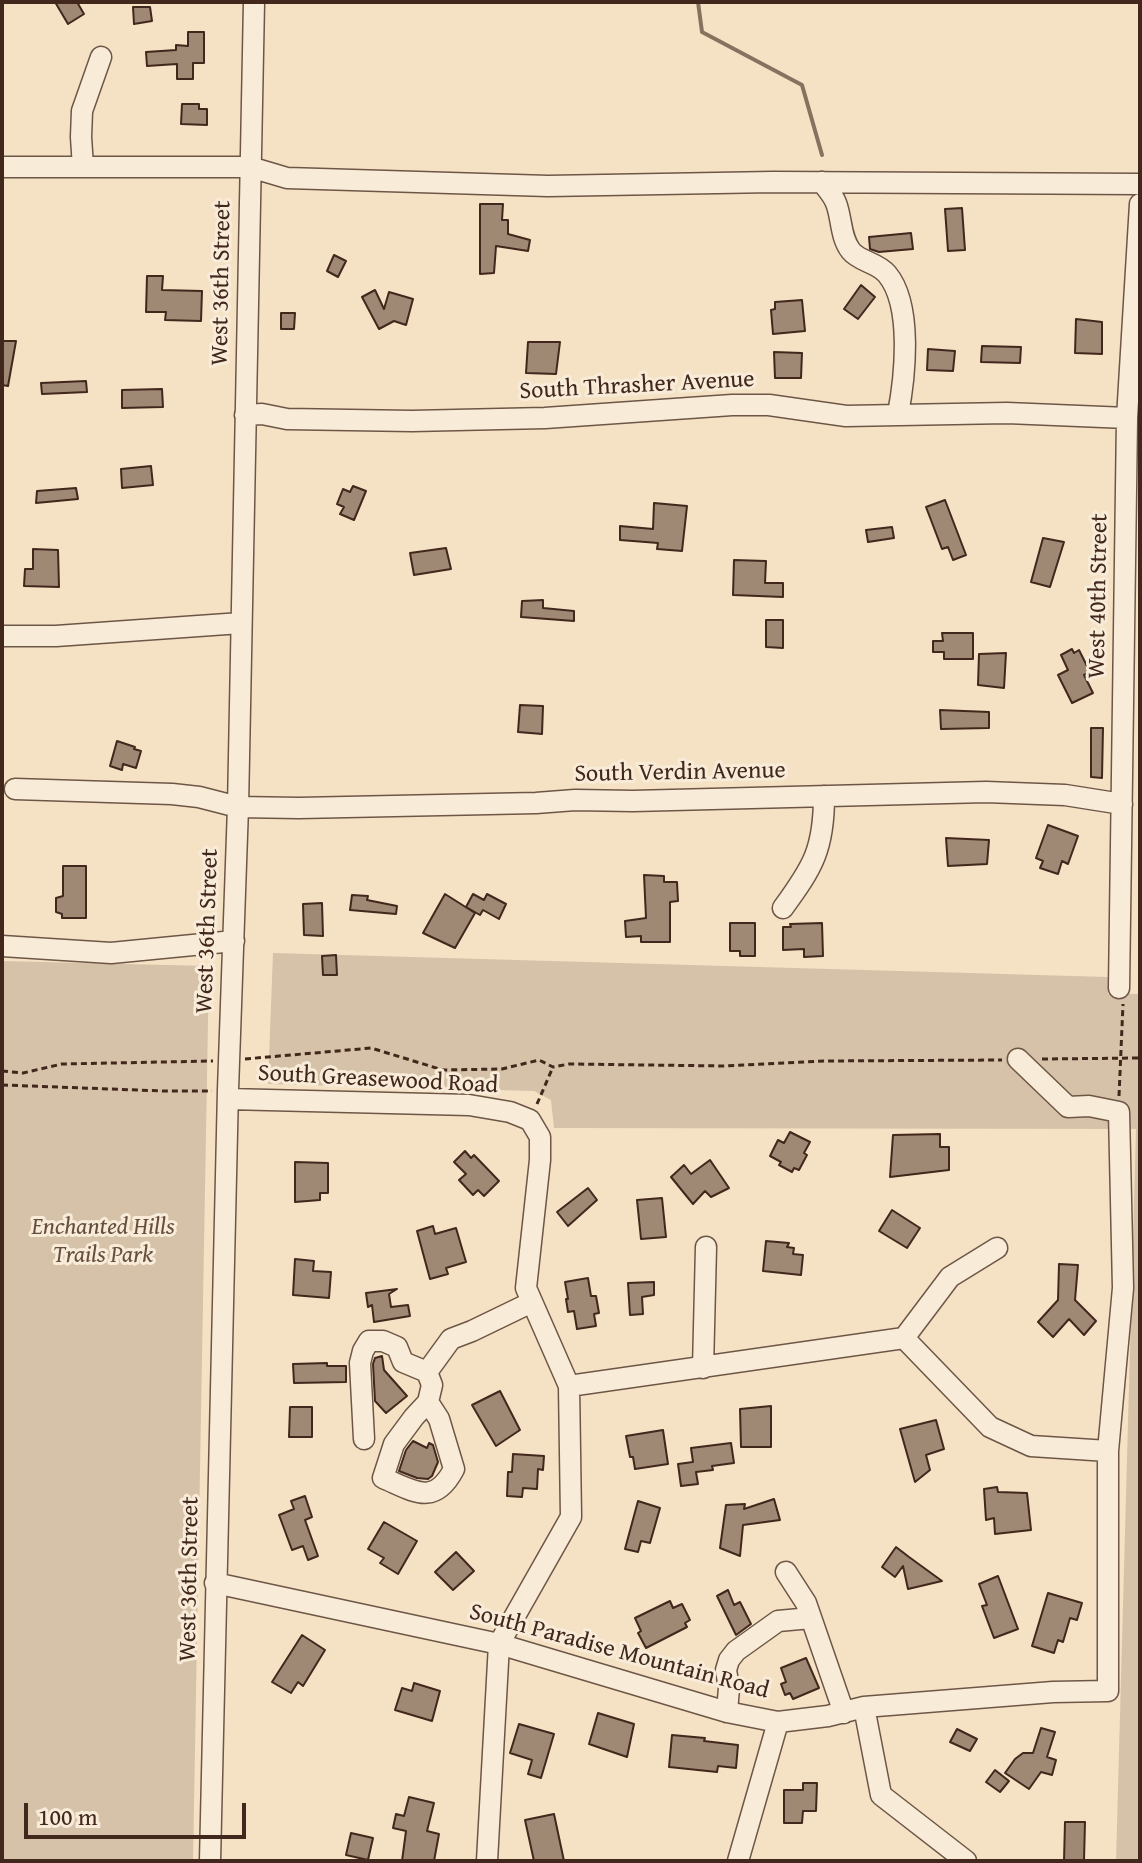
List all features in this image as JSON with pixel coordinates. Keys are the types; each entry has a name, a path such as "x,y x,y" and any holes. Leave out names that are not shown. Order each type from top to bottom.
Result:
{"street":[{"name":"West 36th Street","path":"210,1861 238,807 254,2"},
{"path":"83,167 82,111 101,57"},
{"path":"2,167 250,167 287,178 517,185 822,182 1140,184"},
{"path":"822,182 836,204 843,236 851,251 859,258 878,265 887,274 900,301 904,353 898,414"},
{"name":"West 40th Street","path":"1119,988 1130,865 1122,804 1132,644 1132,412 1140,204"},
{"name":"South Thrasher Avenue","path":"245,415 262,414 287,419 412,421 545,418 732,405 769,405 846,416 1132,412"},
{"path":"2,636 84,634 241,623"},
{"name":"South Verdin Avenue","path":"15,789 172,794 238,807 299,808 986,792 1041,793 1122,804"},
{"path":"783,908 807,876 819,849 824,796"},
{"path":"2,946 111,953 234,941"},
{"path":"904,1338 990,1427 1031,1446 1108,1451 1123,1288 1119,1112 1089,1106 1068,1107 1018,1059"},
{"name":"South Greasewood Road","path":"228,1095 469,1105 510,1112 530,1120"},
{"path":"487,1861 499,1644 571,1517 569,1386 526,1288 540,1160 540,1137 530,1120"},
{"path":"703,1368 706,1247"},
{"path":"569,1386 904,1338 950,1277 997,1248"},
{"path":"427,1372 451,1339 532,1302"},
{"path":"364,1439 360,1363 369,1341 383,1341 397,1347 403,1362 427,1372 432,1385 428,1402"},
{"name":"South Paradise Mountain Road","path":"215,1583 499,1644 727,1712 778,1722 844,1713 864,1707 1053,1692 1108,1691 1108,1451"},
{"path":"786,1572 806,1603 844,1713"},
{"path":"727,1712 729,1688 726,1670 736,1651 778,1621 811,1618"},
{"path":"864,1707 881,1795 966,1861"},
{"path":"738,1861 778,1722"}],"path":[{"path":"1119,988 1124,1007 1119,1112"},
{"path":"2,1071 23,1073 62,1064 229,1060 371,1048 443,1070 502,1069 539,1060 553,1067 569,1064 725,1066 824,1061 1140,1058"},
{"path":"530,1120 553,1067"},
{"path":"2,1085 228,1095"}],"green space":[{"path":"273,953 1108,977 1108,994 1140,994 1140,1861 1116,1861 1136,1129 554,1128 551,1100 534,1091 268,1084"},
{"name":"Enchanted Hills Trails Park","path":"2,961 209,966 193,1861 2,1861"}],"building":[{"path":"55,2 77,2 84,14 68,24"},
{"path":"133,7 150,7 152,21 134,24"},
{"path":"188,32 204,32 204,63 193,63 193,79 177,79 177,64 147,66 146,52 176,50 176,45 188,46"},
{"path":"182,104 199,104 199,109 207,109 207,125 181,124"},
{"path":"480,204 503,204 502,220 508,220 508,234 530,240 528,251 496,246 494,273 480,274"},
{"path":"962,208 965,250 948,251 945,209"},
{"path":"911,233 913,249 879,252 870,249 869,237"},
{"path":"334,255 346,261 338,277 327,271"},
{"path":"147,276 163,276 162,290 202,291 201,321 165,320 166,312 146,312"},
{"path":"861,285 875,297 858,319 844,309"},
{"path":"375,290 384,309 389,292 413,299 406,325 394,321 379,329 362,297"},
{"path":"802,300 805,331 773,334 771,310 775,309 775,302"},
{"path":"281,313 295,313 294,329 281,329"},
{"path":"1076,319 1102,322 1102,354 1075,353"},
{"path":"3,341 16,341 8,386 2,385"},
{"path":"528,342 560,342 556,374 526,373"},
{"path":"982,346 1021,347 1020,363 981,362"},
{"path":"928,349 955,351 953,371 927,370"},
{"path":"774,352 802,353 801,378 775,378"},
{"path":"86,381 87,392 42,394 41,383"},
{"path":"162,389 163,407 122,408 122,390"},
{"path":"151,466 153,485 122,488 121,469"},
{"path":"353,486 366,491 354,520 340,514 344,507 337,504 343,489 350,492"},
{"path":"76,488 78,499 36,503 37,491"},
{"path":"945,500 966,555 953,560 948,547 942,549 926,507"},
{"path":"654,503 687,506 682,551 657,549 658,543 620,540 620,526 653,529"},
{"path":"892,527 894,538 868,542 866,530"},
{"path":"1043,538 1064,542 1050,587 1031,582"},
{"path":"446,548 451,569 414,575 410,553"},
{"path":"33,549 58,550 59,587 24,586 25,569 33,569"},
{"path":"734,560 766,561 765,583 783,583 783,597 733,595"},
{"path":"543,600 543,608 574,611 574,621 521,617 522,601"},
{"path":"766,620 783,620 783,648 766,647"},
{"path":"942,633 973,633 973,659 944,659 944,652 933,652 933,641 943,641"},
{"path":"1072,649 1074,653 1079,650 1090,672 1084,675 1093,693 1072,703 1058,675 1068,670 1061,655"},
{"path":"1006,653 1004,688 978,685 979,654"},
{"path":"520,705 543,706 542,734 518,732"},
{"path":"940,710 989,712 989,728 941,729"},
{"path":"1091,728 1103,728 1102,778 1091,777"},
{"path":"117,741 141,751 136,768 123,764 122,770 110,766"},
{"path":"1048,825 1078,836 1068,864 1062,861 1058,874 1040,868 1043,861 1036,858"},
{"path":"946,838 989,840 987,864 948,866"},
{"path":"63,866 86,866 86,918 62,918 62,914 56,912 56,898 63,896"},
{"path":"644,875 664,876 664,882 677,882 678,901 670,902 670,942 641,942 641,936 626,937 625,921 646,918"},
{"path":"445,894 475,913 455,948 423,933"},
{"path":"473,894 484,900 487,894 506,904 499,919 483,910 480,915 466,907"},
{"path":"352,895 368,896 367,900 397,906 396,914 350,910"},
{"path":"322,903 323,936 304,935 303,904"},
{"path":"730,923 755,923 755,956 740,956 740,951 730,951"},
{"path":"822,923 823,956 804,957 804,949 783,950 783,927"},
{"path":"336,955 337,975 323,975 322,956"},
{"path":"790,1132 810,1142 799,1170 794,1168 792,1172 770,1156 778,1140 784,1143"},
{"path":"940,1134 940,1147 949,1147 949,1170 890,1177 893,1135"},
{"path":"465,1151 471,1158 474,1155 499,1181 484,1196 478,1190 473,1195 459,1180 466,1174 454,1162"},
{"path":"710,1160 729,1188 711,1197 705,1191 693,1204 671,1177 684,1165 691,1174"},
{"path":"295,1162 328,1163 328,1193 320,1193 320,1200 295,1202"},
{"path":"588,1188 597,1200 568,1226 557,1212"},
{"path":"662,1198 666,1237 641,1239 637,1200"},
{"path":"892,1210 920,1228 907,1248 879,1231"},
{"path":"433,1226 435,1234 456,1228 466,1262 446,1268 448,1274 430,1279 417,1231"},
{"path":"766,1241 789,1243 787,1247 794,1248 793,1254 803,1255 801,1275 763,1271"},
{"path":"295,1259 314,1261 313,1271 331,1272 329,1298 293,1295"},
{"path":"1059,1264 1078,1265 1075,1300 1096,1321 1084,1335 1069,1319 1053,1337 1038,1322 1058,1300"},
{"path":"588,1278 591,1296 596,1296 599,1313 594,1314 596,1326 577,1329 574,1311 568,1312 565,1282"},
{"path":"654,1282 654,1295 642,1297 643,1314 630,1315 628,1283"},
{"path":"397,1289 389,1294 391,1307 408,1305 410,1316 374,1322 372,1305 368,1307 366,1293"},
{"path":"382,1356 384,1370 407,1396 386,1413 375,1401 373,1364 375,1358"},
{"path":"327,1363 327,1366 346,1366 346,1382 294,1383 293,1364"},
{"path":"500,1391 520,1430 496,1446 472,1405"},
{"path":"771,1406 771,1447 741,1447 740,1409"},
{"path":"290,1407 312,1407 312,1437 289,1437"},
{"path":"936,1420 944,1449 926,1455 930,1470 915,1482 900,1429"},
{"path":"663,1430 668,1464 635,1469 626,1436"},
{"path":"413,1441 427,1448 429,1443 433,1445 438,1462 428,1479 399,1471 406,1450"},
{"path":"731,1443 734,1463 696,1472 698,1484 681,1486 678,1464 693,1462 691,1448"},
{"path":"513,1454 544,1456 543,1470 538,1469 537,1489 523,1488 522,1497 507,1496 508,1472 512,1472"},
{"path":"997,1487 998,1492 1027,1493 1031,1530 995,1534 994,1518 986,1520 984,1489"},
{"path":"305,1496 312,1517 305,1520 318,1556 308,1560 303,1546 292,1550 279,1515 294,1509 291,1501"},
{"path":"774,1499 780,1520 743,1525 740,1556 720,1548 726,1505 745,1504 744,1509"},
{"path":"638,1501 660,1508 650,1543 641,1541 638,1552 625,1549"},
{"path":"384,1522 417,1541 398,1574 380,1563 384,1558 368,1549"},
{"path":"896,1547 942,1581 908,1589 903,1566 895,1577 882,1567"},
{"path":"456,1552 474,1571 453,1590 435,1572"},
{"path":"998,1576 1018,1629 994,1638 982,1606 987,1605 979,1584"},
{"path":"728,1590 734,1605 740,1602 751,1624 736,1635 717,1596"},
{"path":"1048,1593 1082,1603 1077,1620 1070,1618 1063,1642 1058,1640 1054,1653 1032,1646"},
{"path":"670,1601 673,1608 682,1604 690,1620 685,1623 687,1627 646,1648 635,1618"},
{"path":"302,1635 325,1650 303,1686 298,1682 291,1693 272,1682"},
{"path":"806,1658 819,1688 793,1699 790,1693 785,1695 781,1684 786,1682 781,1668"},
{"path":"414,1683 440,1691 432,1721 395,1710 402,1688 412,1691"},
{"path":"598,1713 634,1724 627,1757 589,1744"},
{"path":"519,1724 554,1734 541,1778 528,1774 532,1760 510,1753"},
{"path":"1041,1728 1055,1732 1047,1757 1056,1760 1052,1775 1041,1772 1029,1789 1005,1773 1023,1753 1033,1753"},
{"path":"957,1729 977,1739 970,1751 950,1742"},
{"path":"672,1735 738,1745 736,1768 718,1766 717,1772 669,1767"},
{"path":"995,1770 1009,1781 1000,1792 986,1782"},
{"path":"803,1783 817,1783 816,1811 803,1811 802,1823 784,1823 784,1790 803,1790"},
{"path":"409,1797 434,1803 427,1831 439,1834 434,1861 402,1861 406,1831 393,1828 396,1814 404,1816"},
{"path":"554,1814 564,1861 534,1861 525,1820"},
{"path":"1065,1822 1085,1822 1084,1861 1064,1861"},
{"path":"351,1833 373,1838 368,1860 346,1855"}],"waterway":[{"path":"698,2 702,32 802,85 822,155"}]}
